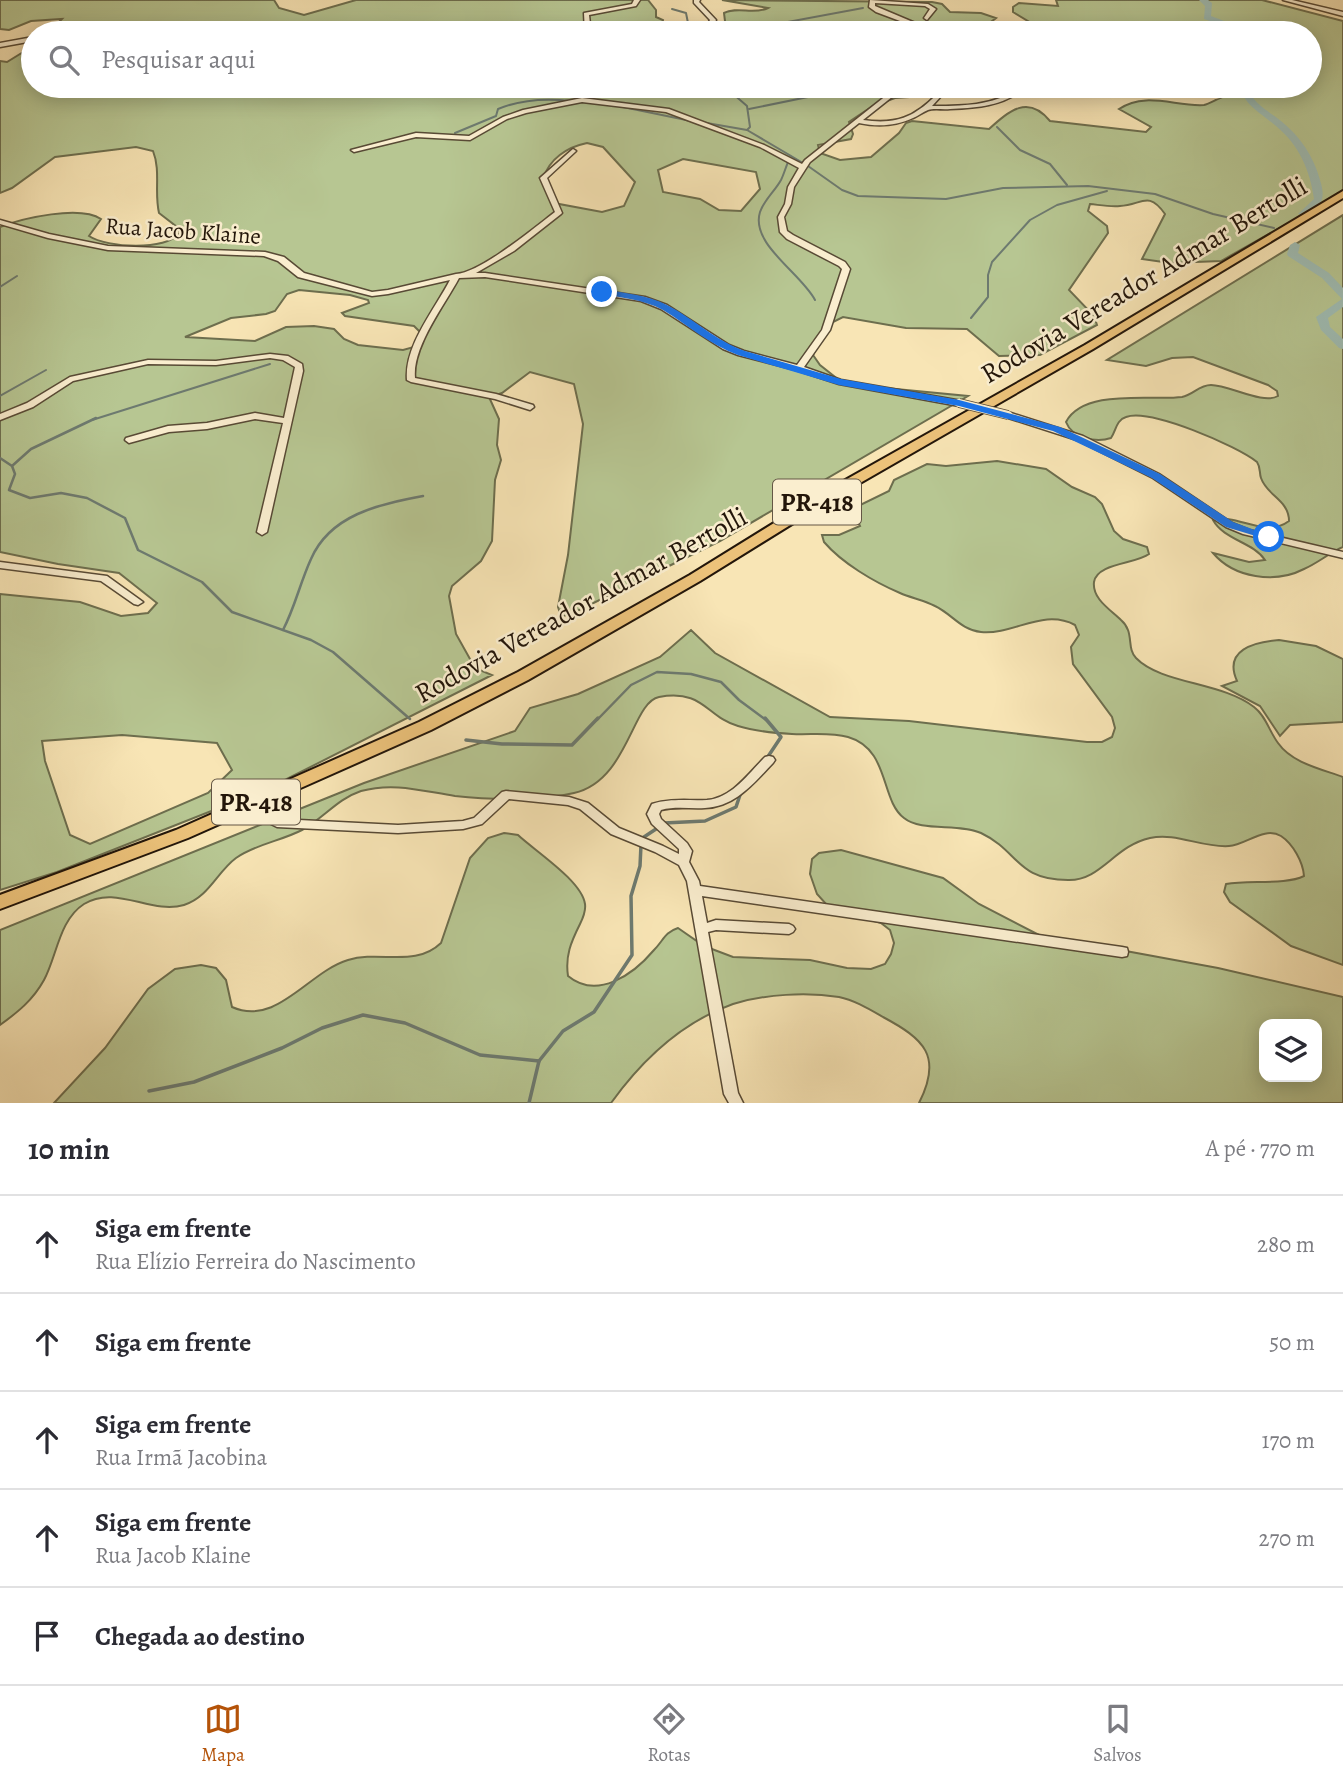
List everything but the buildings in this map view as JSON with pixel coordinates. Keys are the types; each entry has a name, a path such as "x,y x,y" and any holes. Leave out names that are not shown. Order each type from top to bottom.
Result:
{"highway":[{"name":"Rodovia Vereador Admar Bertolli","path":"0,902 182,834 425,726 523,676 695,578 829,495 1089,347 1343,194"}],"street":[{"path":"587,21 586,14 617,10 634,5 636,0"},
{"path":"697,0 713,21"},
{"path":"1286,0 1343,14"},
{"path":"1305,5 1315,0"},
{"path":"904,21 878,11 872,7 873,1 926,5 933,9 927,18"},
{"path":"0,45 21,41"},
{"path":"799,368 826,330 846,269 842,264 790,237 784,232 780,217 788,204 791,187 816,153 887,98"},
{"path":"858,121 889,124 919,114 937,98"},
{"path":"927,108 962,108 1000,98"},
{"path":"354,150 416,135 470,138 505,118 524,111 582,100 667,110 762,146 804,168"},
{"path":"468,275 511,249 558,213 543,178 573,150"},
{"name":"Rua Jacob Klaine","path":"0,222 48,236 108,248 265,254 281,259 301,275 372,293 468,275 517,278 642,299 664,307 726,347 839,382 959,403 1008,415 1080,439 1156,476 1230,525 1246,532 1343,555"},
{"path":"456,276 412,359 409,375 411,380 496,397 530,407"},
{"path":"0,417 30,405 77,377 148,362 216,363 270,356 285,358 299,366 262,532"},
{"path":"130,440 168,429 207,426 255,416 286,421"},
{"path":"0,565 104,578 138,601"},
{"path":"682,862 686,851 684,846 656,821 653,814 656,807 664,803 711,804 731,797 769,760"},
{"path":"267,817 278,823 385,828 463,825 478,821 499,799 515,795 569,801 584,806 615,831 659,849 682,862 689,870 694,890 731,1094 736,1103"},
{"path":"694,890 1122,952"},
{"path":"701,929 716,925 789,929"}],"green space":[{"path":"0,0 274,0 279,8 304,15 356,0 648,0 656,10 656,17 663,20 60,21 62,19 21,21 21,25 9,30 0,29"},
{"path":"722,0 932,2 942,4 950,12 981,13 996,18 992,21 725,21 724,13 729,11 757,11 768,8"},
{"path":"1056,0 1262,0 1343,21 1343,192 1221,261 1170,263 1142,259 1165,214 1159,207 1149,201 1116,206 1090,204 1088,211 1107,226 1108,233 1069,290 1094,316 1097,325 1040,355 999,356 967,329 906,328 843,317 827,325 813,355 820,365 844,384 968,396 720,541 569,615 561,616 558,607 568,555 583,424 574,384 530,372 502,393 489,397 499,419 497,445 501,460 495,480 492,541 481,561 452,586 449,596 456,634 477,669 492,675 267,789 57,872 0,890 0,594 80,602 121,616 148,613 157,603 119,573 0,552 0,227 51,214 80,213 101,219 89,236 109,243 150,245 173,239 180,233 177,227 159,213 157,166 153,151 136,147 55,157 12,188 0,193 0,61 7,62 21,53 21,98 895,98 873,106 849,122 853,134 851,139 818,145 820,153 840,160 871,157 899,133 906,123 912,121 989,129 1011,111 1026,107 1034,108 1050,121 1146,132 1151,127 1119,109 1150,100 1204,105 1220,98 1322,98 1322,21 1028,21 1013,12 1013,7 1019,3 1058,6","holes":["587,143 603,147 635,182 624,206 602,212 554,203 543,179 546,172 560,155","683,159 756,172 760,189 741,211 719,210 700,199 663,192 658,170","299,290 350,295 368,300 369,303 342,313 345,316 414,326 421,333 414,347 403,350 358,345 344,339 334,329 314,326 286,327 255,341 185,337 231,318 275,311 287,294","122,735 217,743 232,770 208,793 90,844 70,835 45,761 42,741"]},
{"path":"1343,215 1343,547 1293,574 1268,577 1243,573 1213,553 1249,562 1265,560 1253,549 1224,532 1213,520 1232,520 1261,527 1280,526 1289,521 1282,503 1264,484 1257,462 1213,438 1154,418 1123,418 1111,438 1098,440 1073,432 1066,422 1075,411 1087,404 1120,398 1182,397 1207,385 1264,398 1278,396 1277,391 1268,385 1193,357 1172,358 1146,366 1107,360"},
{"path":"997,461 1046,469 1072,487 1095,497 1102,504 1114,531 1123,539 1147,547 1149,554 1109,567 1097,576 1094,582 1099,599 1128,630 1131,650 1136,658 1160,673 1241,699 1258,711 1278,743 1291,756 1343,777 1343,965 1291,946 1230,902 1224,892 1226,884 1287,880 1304,876 1297,854 1281,836 1268,833 1229,846 1170,837 1150,838 1127,848 1090,875 1080,879 1051,879 1028,870 994,840 981,833 962,828 920,825 904,818 896,810 878,763 861,743 834,735 785,734 744,728 727,722 695,700 674,696 659,697 650,702 618,759 606,774 592,786 574,793 531,799 499,799 455,796 397,787 373,788 345,799 302,830 236,858 200,896 184,905 159,906 108,897 84,904 69,919 40,987 25,1005 0,1025 0,930 364,783 515,731 530,708 578,694 660,657 691,630 715,653 830,717 909,721 1087,742 1102,742 1112,737 1115,728 1112,717 1073,664 1071,647 1079,635 1075,625 1051,619 993,632 974,631 935,606 869,578 824,542 822,535 839,535 860,526 852,509 889,491 894,480 927,464 946,466"},
{"path":"1279,640 1316,646 1343,659 1343,722 1290,725 1280,736 1260,706 1222,686 1237,681 1234,662 1243,650 1260,643"},
{"path":"504,833 518,835 567,876 582,895 585,904 585,912 571,943 567,962 568,976 591,986 602,985 625,976 645,959 667,934 678,928 704,946 733,957 810,960 847,968 871,969 885,964 891,954 894,943 890,930 881,923 842,912 826,904 817,894 810,874 812,859 819,853 841,850 943,878 979,904 1039,935 1218,968 1343,997 1343,1103 919,1103 926,1087 929,1061 919,1041 897,1025 850,1000 827,995 800,994 772,996 733,1004 697,1021 664,1044 636,1072 611,1103 54,1103 105,1048 148,989 175,969 201,965 216,968 226,980 232,1007 248,1011 263,1010 292,996 333,966 348,960 360,957 409,957 431,950 441,943 470,858 488,838"}],"waterway":[{"path":"1203,0 1209,5 1207,17 1218,21"},
{"path":"793,21 863,8"},
{"path":"672,9 686,13 688,21"},
{"path":"738,98 747,106 750,127 747,130"},
{"path":"749,109 803,98"},
{"path":"1248,98 1295,140 1307,158 1315,177 1319,199 1316,205 1303,214"},
{"path":"455,133 496,116 498,109 516,103 571,101"},
{"path":"623,107 691,121"},
{"path":"701,122 747,130"},
{"path":"997,127 1020,150 1050,164 1067,185"},
{"path":"747,130 803,163"},
{"path":"789,160 781,180 760,212 759,224 769,247 815,300"},
{"path":"808,166 842,190 858,196 946,199 1003,188 1088,186 1155,194 1213,214 1274,228"},
{"path":"971,318 988,297 988,275 992,262 1030,220 1057,205 1107,191"},
{"path":"1295,245 1292,254 1326,276 1343,296"},
{"path":"0,287 17,276"},
{"path":"1343,302 1322,317 1325,328 1343,346"},
{"path":"92,420 270,364"},
{"path":"0,396 46,370"},
{"path":"12,466 31,449 96,418"},
{"path":"0,458 12,466"},
{"path":"12,466 15,474 9,490 30,498 61,493 87,498 125,518 138,550 202,582 232,612 311,640 333,652 410,719"},
{"path":"283,630 311,559 330,532 343,522 373,508 423,496"},
{"path":"597,720 631,685 657,672 691,674 721,682 739,700 766,720"},
{"path":"466,740 502,744 572,745 598,718"},
{"path":"765,718 781,737 767,758"},
{"path":"664,823 705,821 736,807 741,792"},
{"path":"641,839 659,827"},
{"path":"539,1061 563,1031 594,1012 632,955 631,896 640,866 641,845"},
{"path":"149,1091 194,1082 282,1048 322,1028 363,1015 405,1023 480,1055 539,1061"},
{"path":"529,1103 539,1061"}],"route":[{"path":"602,292 642,299 664,307 726,347 741,353 774,360 839,382 959,403 1056,429 1156,476 1230,525 1269,537"}]}
